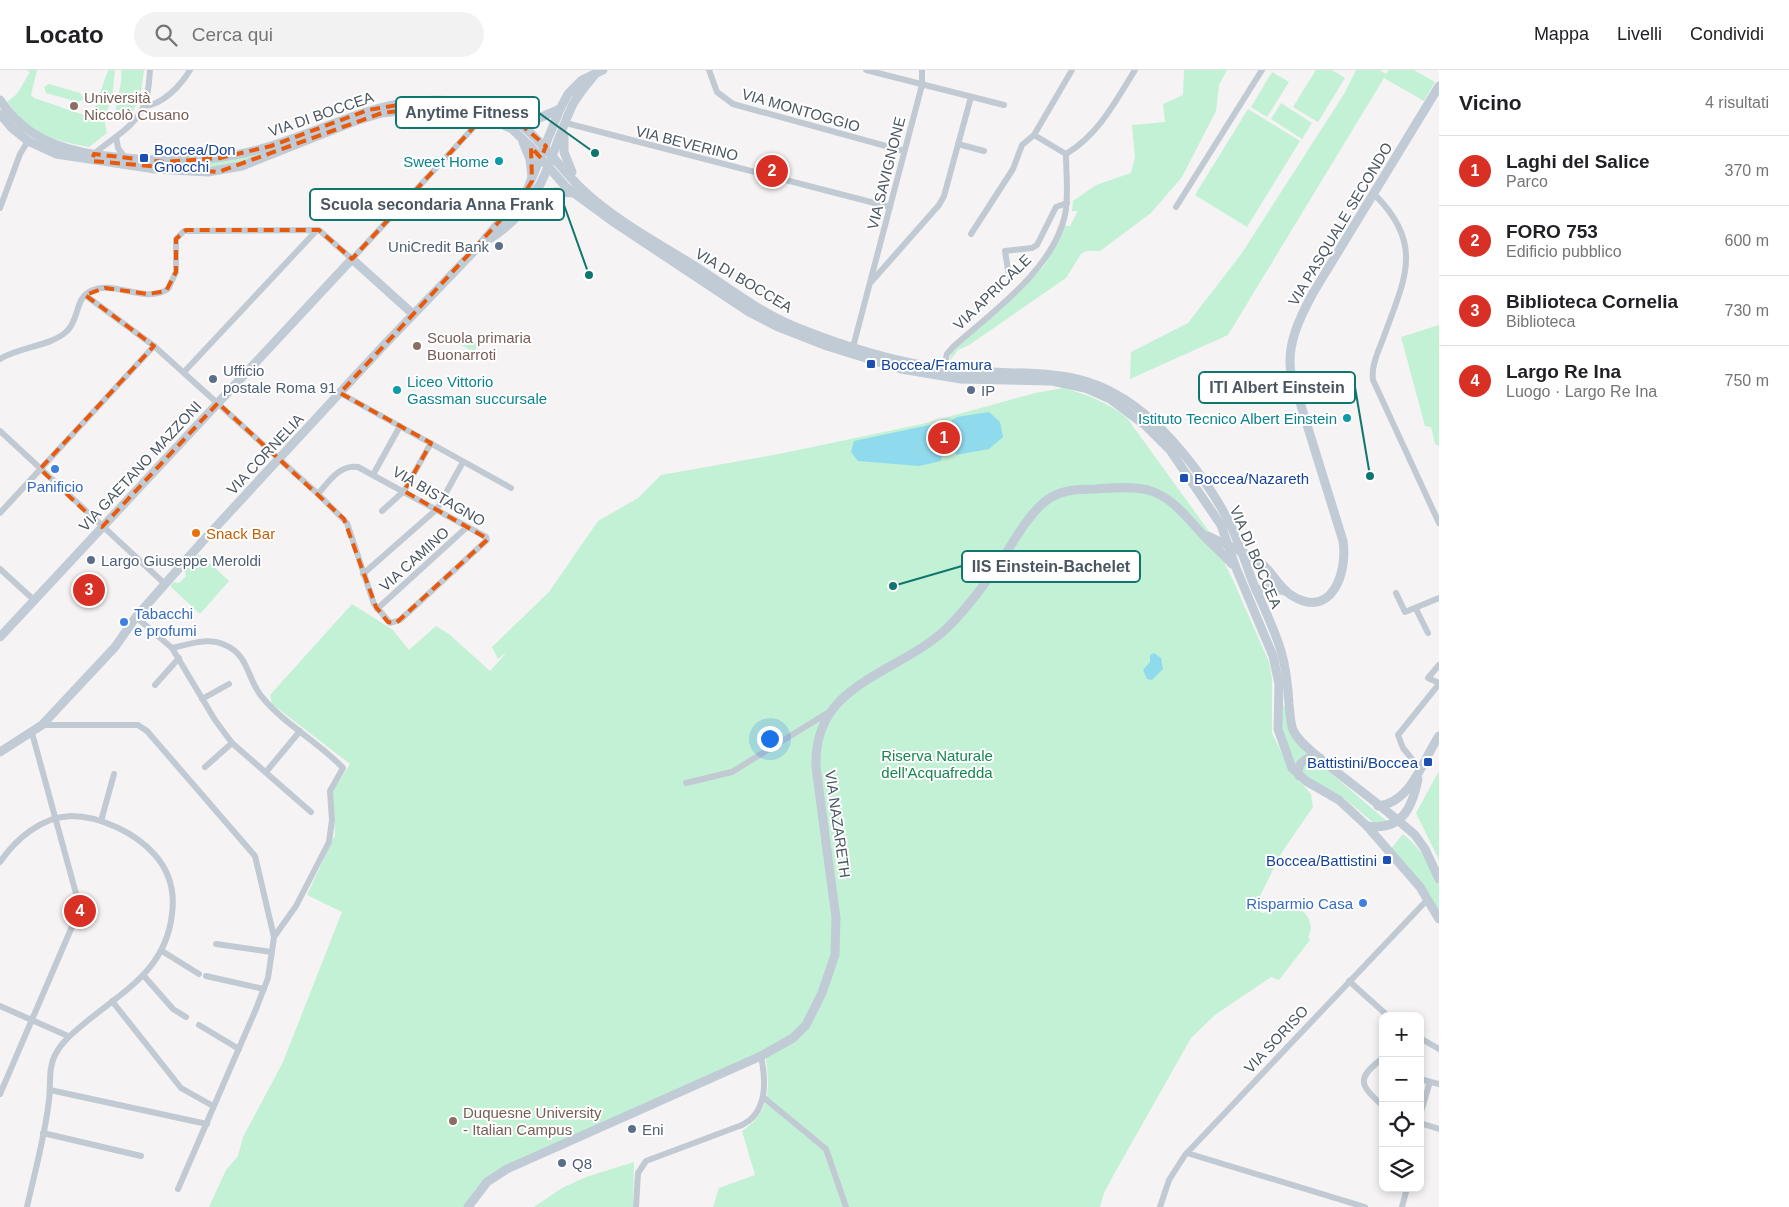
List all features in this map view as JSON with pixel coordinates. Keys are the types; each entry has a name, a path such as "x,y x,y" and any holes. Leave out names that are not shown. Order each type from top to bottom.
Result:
{"main road":[{"name":"VIA CORNELIA","path":"42,725 115,647 136,617 165,584 413,314 479,246 522,197 532,181 560,109 576,86 599,72"},
{"path":"530,204 555,192 578,191 565,157 563,144 566,123 576,100 599,72"},
{"name":"VIA PASQUALE SECONDO","path":"1256,590 1269,588 1286,591 1306,601 1323,600 1335,589 1343,568 1343,541 1292,376 1290,355 1295,331 1308,302 1439,86"},
{"name":"VIA DI BOCCEA","path":"0,100 19,124 37,137 93,158 183,162 230,156 272,146 368,110 406,102 451,100 518,123 546,146 578,191 767,313 797,327 853,347 943,373 1067,376 1094,383 1118,394 1154,423 1180,450 1227,518 1282,654 1293,728 1303,743 1320,758 1409,830 1420,842 1439,879"},
{"name":"VIA DI BOCCEA","path":"0,114 12,128 28,141 51,153 155,169 218,172 242,166 355,121 382,113 438,107 488,112 521,137 549,168 644,243 767,322 827,346 872,361 943,373 1052,381 1085,388 1110,399 1146,426 1162,442 1182,466 1218,520 1273,656 1279,684 1279,734 1290,763 1299,776 1333,796 1367,826 1420,887 1439,919"},
{"path":"488,112 537,119 560,109"},
{"name":"VIA CORNELIA","path":"479,246 505,228 530,204 549,168 566,123"},
{"path":"521,137 530,160 532,181"},
{"path":"352,259 413,314"},
{"name":"VIA GAETANO MAZZONI","path":"0,637 352,259"},
{"name":"VIA NAZARETH","path":"468,1207 482,1188 507,1169 761,1056 792,1038 806,1025 822,993 835,955 836,918 816,767 818,739 822,723 829,712 850,692 918,649 947,628 973,600 1036,510 1055,495 1083,489 1130,488 1149,490 1172,502 1236,568"},
{"path":"1199,531 1212,531 1218,520"},
{"name":"VIA NAZARETH","path":"1199,531 1242,552"},
{"name":"VIA PASQUALE SECONDO","path":"1242,552 1260,562 1286,591"},
{"path":"2,749 32,733 42,725"},
{"path":"1378,806 1397,800 1420,771 1439,737"},
{"path":"1299,776 1299,767 1303,761 1309,758 1320,758"},
{"path":"1367,826 1386,828 1397,821 1409,805 1420,771"}],"street":[{"path":"93,158 134,121 144,106 150,70"},
{"path":"144,106 149,106 168,95 184,80 190,70"},
{"name":"VIA MONTOGGIO","path":"708,70 718,92 733,104 904,152"},
{"path":"866,70 1004,105"},
{"name":"VIA SAVIGNONE","path":"853,347 872,282 922,85 922,70"},
{"path":"971,234 1012,169 1022,145 1034,135 1072,70"},
{"path":"1034,135 1066,154 1081,145 1101,124 1136,70"},
{"path":"1176,207 1262,70"},
{"path":"872,282 939,205 944,196 971,97"},
{"name":"VIA GAETANO MAZZONI","path":"352,259 488,112"},
{"name":"VIA BEVERINO","path":"566,123 890,207"},
{"path":"116,137 118,148 125,158"},
{"path":"0,208 20,154 28,141"},
{"path":"958,144 984,151"},
{"name":"VIA APRICALE","path":"943,373 948,354 953,347 1036,270 1063,221 1066,203 1066,154"},
{"path":"1374,194 1398,223 1405,244 1406,262 1403,283 1374,364 1373,380 1439,523"},
{"name":"VIA APRICALE","path":"1009,276 1005,251 1032,248 1037,245 1056,207 1066,203"},
{"path":"0,359 16,350 52,340 64,334 71,326 80,301 85,295 105,288 148,294 166,291 174,282 176,272 176,239 184,231 317,230 324,232 352,259"},
{"path":"184,372 317,230"},
{"path":"85,295 154,346 184,372 280,458 347,523 363,574 378,609"},
{"path":"0,513 154,346"},
{"path":"340,394 512,488"},
{"path":"374,474 400,426"},
{"path":"0,431 165,584"},
{"path":"382,511 404,491 431,443"},
{"path":"363,574 437,509 463,462"},
{"name":"VIA BISTAGNO","path":"318,494 345,468 358,467 374,474 486,537 486,542 399,621 390,623 378,609"},
{"name":"VIA CAMINO","path":"378,609 468,527"},
{"path":"0,569 34,600"},
{"path":"1396,593 1405,612 1437,599"},
{"path":"1406,616 1437,599"},
{"path":"1417,611 1428,633"},
{"path":"136,617 172,648 202,699 232,743 310,812"},
{"path":"172,648 212,642 236,651 244,659 262,696 284,719 343,769 330,792 332,820 329,842 296,906 274,937"},
{"path":"155,685 178,658"},
{"path":"1420,771 1403,748 1398,735 1439,684 1428,678 1439,665"},
{"path":"202,699 228,684"},
{"path":"686,783 732,772 829,712"},
{"path":"42,725 106,726 127,723 138,725 147,731 257,858 274,937 264,989 178,1189"},
{"path":"266,772 300,731"},
{"path":"0,1094 79,910 78,897 32,733"},
{"path":"205,767 232,743"},
{"path":"101,822 114,774"},
{"path":"0,862 10,848 26,834 56,819 74,816 101,822 146,847 167,871 172,886 173,910 169,936 162,952 144,976 68,1036 53,1058 43,1133 27,1207"},
{"name":"VIA SORISO","path":"1160,1207 1172,1174 1187,1153 1427,900"},
{"path":"216,944 272,952"},
{"path":"162,952 199,974"},
{"path":"144,976 173,1009 186,1017"},
{"path":"206,976 264,989"},
{"path":"1349,981 1384,1012"},
{"path":"112,1001 170,1071 180,1087 213,1106"},
{"path":"0,1006 68,1036"},
{"path":"199,1025 239,1049"},
{"path":"1424,1040 1439,1049"},
{"path":"636,1207 638,1173 644,1162 652,1157 744,1124 757,1113 763,1097 764,1078 761,1056"},
{"path":"1379,1062 1366,1075 1363,1082 1366,1090 1379,1102"},
{"path":"1424,1080 1439,1084"},
{"path":"1424,1102 1430,1082"},
{"path":"50,1090 207,1124"},
{"path":"763,1097 826,1149 846,1207"},
{"path":"1424,1124 1439,1129"},
{"path":"43,1133 141,1156"},
{"path":"1187,1153 1364,1207"},
{"path":"1402,1207 1407,1192"}],"highlighted area":[{"path":"428,100 491,108 519,123 546,146 541,158 531,147 532,181 522,197 340,393 431,443 404,491 488,539 396,623 388,622 376,607 344,519 218,403 102,527 40,469 154,346 85,295 105,288 148,294 166,291 176,272 176,239 186,230 319,230 352,259 485,115 433,107 382,113 218,172 92,161 94,154 164,162 220,158 271,146 368,110"}],"green space":[{"path":"27,70 37,70 31,95 34,98 87,116 94,110 108,70 115,70 112,98 104,118 107,133 89,147 52,138 25,122 7,102 17,94 30,72"},
{"path":"121,70 144,70 137,104 123,122 119,117 117,118 116,113"},
{"path":"1184,70 1227,70 1219,85 1216,111 1182,177 1151,213 1100,251 1086,251 1081,254 1066,278 969,345 958,350 949,362 952,352 1044,266 1065,226 1070,226 1078,211 1072,211 1073,201 1096,185 1131,173 1135,157 1132,125 1165,122 1163,104 1183,95"},
{"path":"1316,70 1332,70 1345,78 1318,122 1293,107"},
{"path":"1356,70 1380,70 1386,74 1389,70 1414,70 1435,82 1424,101 1384,78 1228,335 1130,379 1131,352 1188,323 1242,253 1344,94"},
{"path":"1272,72 1289,82 1267,117 1251,107"},
{"path":"49,84 80,93 84,99 78,102 46,93 44,87"},
{"path":"1281,103 1312,123 1302,139 1271,119"},
{"path":"1248,109 1300,141 1247,227 1195,195"},
{"path":"287,144 240,163 213,168 179,167 180,165 208,163 234,158"},
{"path":"1439,325 1439,446 1435,444 1431,427 1425,426 1401,337"},
{"path":"462,335 479,344 474,352 457,343"},
{"name":"Riserva Naturale dell'Acquafredda","path":"1064,388 1097,400 1127,418 1208,530 1233,580 1269,662 1272,679 1272,733 1291,772 1311,794 1313,807 1282,852 1257,902 1257,909 1262,913 1296,907 1309,920 1311,928 1308,937 1310,940 1279,980 1271,977 1215,1015 1191,1038 1113,1176 1104,1193 1100,1207 713,1207 719,1188 755,1175 742,1131 760,1114 767,1096 768,1075 765,1051 500,1171 496,1171 475,1190 465,1207 209,1207 226,1170 238,1156 243,1137 283,1062 342,912 307,895 335,835 333,791 350,764 272,704 270,695 352,604 393,630 409,650 436,626 449,634 490,671 507,652 498,659 492,647 549,592 598,521 638,498 661,475 779,454 922,424 1035,393"},
{"path":"199,555 229,581 200,614 170,586 174,582 179,583 186,576 185,570"},
{"path":"1284,704 1292,737 1310,755 1296,766 1284,736 1282,712"},
{"path":"1314,761 1319,763 1389,823 1374,823 1340,795 1301,773 1305,763"},
{"path":"1439,771 1439,860 1416,813"},
{"path":"1403,834 1420,851 1436,879 1439,886 1439,914 1391,849"},
{"path":"634,1162 633,1207 534,1207 562,1188 586,1177"}],"water":[{"path":"989,412 1000,422 1003,437 989,449 956,455 949,435 949,422 957,417"},
{"path":"929,425 939,431 943,446 941,461 919,466 858,461 851,452 854,441"},
{"path":"1154,653 1161,658 1163,669 1152,680 1147,679 1143,670 1150,662 1150,655"}],"place":[{"name":"Università Niccolò Cusano","path":"74,106"},
{"name":"Anytime Fitness","path":"595,153"},
{"name":"Boccea/Don Gnocchi","path":"144,158"},
{"name":"Sweet Home","path":"499,161"},
{"name":"FORO 753","path":"772,171"},
{"name":"UniCredit Bank","path":"499,246"},
{"name":"Scuola secondaria Anna Frank","path":"589,275"},
{"name":"Scuola primaria Buonarroti","path":"417,346"},
{"name":"Boccea/Framura","path":"871,364"},
{"name":"Ufficio postale Roma 91","path":"213,379"},
{"name":"Liceo Vittorio Gassman succursale","path":"397,390"},
{"name":"IP","path":"971,390"},
{"name":"Istituto Tecnico Albert Einstein","path":"1347,418"},
{"name":"Laghi del Salice","path":"944,438"},
{"name":"Panificio","path":"55,469"},
{"name":"ITI Albert Einstein","path":"1370,476"},
{"name":"Boccea/Nazareth","path":"1184,478"},
{"name":"Snack Bar","path":"196,533"},
{"name":"Largo Giuseppe Meroldi","path":"91,560"},
{"name":"IIS Einstein-Bachelet","path":"893,586"},
{"name":"Biblioteca Cornelia","path":"89,590"},
{"name":"Tabacchi e profumi","path":"124,622"},
{"name":"Battistini/Boccea","path":"1428,762"},
{"name":"Boccea/Battistini","path":"1387,860"},
{"name":"Risparmio Casa","path":"1363,903"},
{"name":"Largo Re Ina","path":"80,911"},
{"name":"Duquesne University - Italian Campus","path":"453,1121"},
{"name":"Eni","path":"632,1129"},
{"name":"Q8","path":"562,1163"}]}
